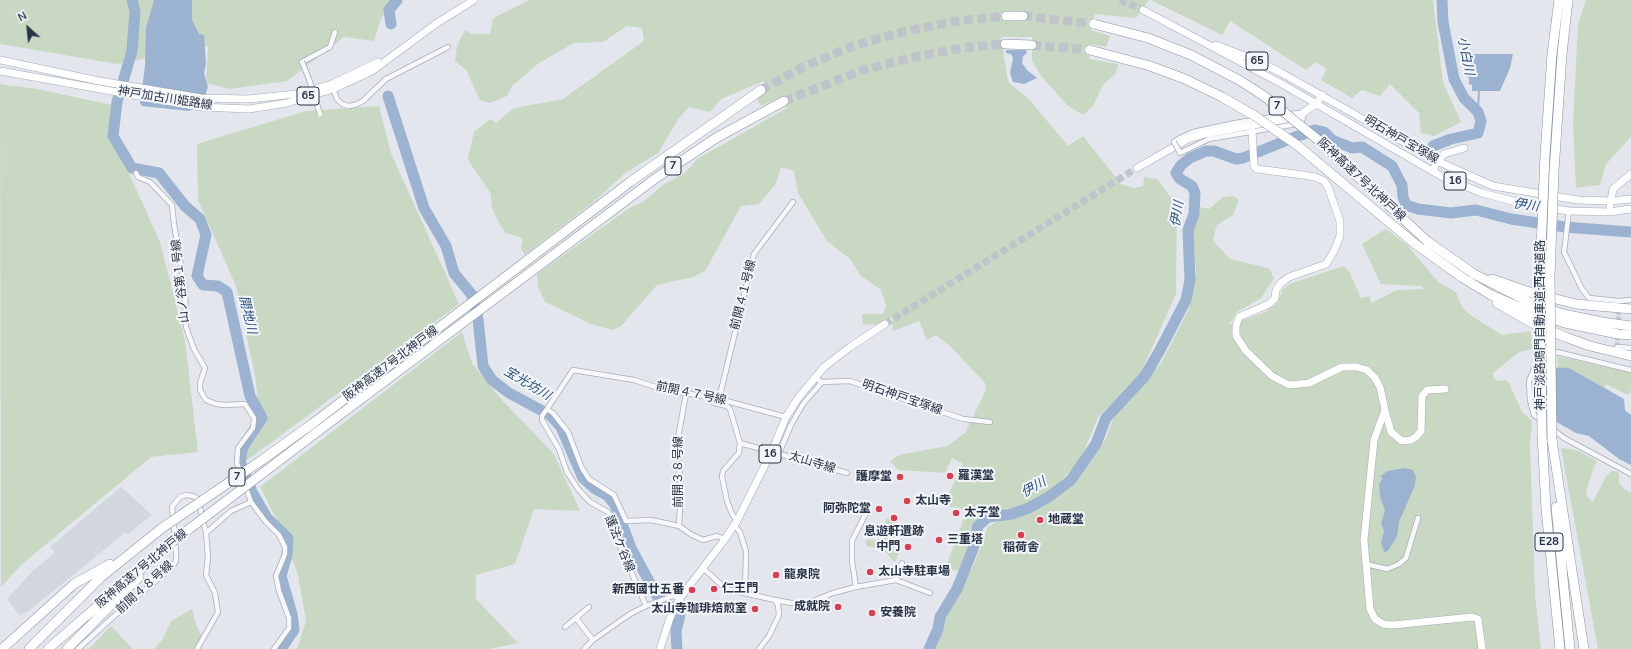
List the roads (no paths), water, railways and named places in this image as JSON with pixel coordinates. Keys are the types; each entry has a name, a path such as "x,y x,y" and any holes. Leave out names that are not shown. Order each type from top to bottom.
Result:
{"highway":[{"name":"神戸淡路鳴門自動車道;西神道路","path":"1559,0 1552,54 1545,155 1541,250 1540,330 1542,434 1546,509 1560,649"},
{"name":"神戸淡路鳴門自動車道;西神道路","path":"1568,0 1562,54 1554,163 1550,277 1550,357 1552,440 1570,649"},
{"path":"1006,16 1024,16"},
{"name":"阪神高速7号北神戸線","path":"1094,24 1148,38 1191,55 1239,80 1264,96 1317,139 1427,241 1460,265 1505,292 1563,314 1631,326"},
{"path":"1005,44 1032,45"},
{"name":"阪神高速7号北神戸線","path":"1090,50 1150,66 1185,79 1222,96 1256,116 1302,150 1414,244 1463,278 1491,295 1530,312 1565,323 1618,334 1631,334"},
{"name":"阪神高速7号北神戸線","path":"48,649 314,428 404,360 630,182 761,90"},
{"name":"阪神高速7号北神戸線","path":"404,360 656,178 700,148 734,127 784,101"},
{"path":"1427,241 1496,281 1525,291 1576,304 1631,309"},
{"path":"1463,278 1497,303 1532,322 1590,346 1631,356"},
{"path":"1602,322 1631,322"},
{"name":"阪神高速7号北神戸線","path":"29,649 101,576 162,528 262,460 314,428"},
{"path":"1552,440 1584,649"},
{"path":"67,649 173,544"},
{"path":"2,649 74,584 130,553"},
{"path":"1554,649 1556,614"}],"main road":[{"name":"神戸加古川姫路線","path":"0,71 200,107 249,109 287,103 333,89 372,71 392,55 474,0"},
{"name":"65","path":"1143,10 1316,104"},
{"name":"65","path":"1187,35 1256,60 1322,95"},
{"name":"神戸加古川姫路線","path":"0,60 100,81 201,98 248,99 297,94 332,84 392,55"},
{"path":"1137,168 1188,139 1205,134 1297,117 1304,114 1316,104 1322,95"},
{"name":"明石神戸宝塚線","path":"1322,95 1437,161 1493,186 1578,200 1610,201 1631,199"},
{"name":"明石神戸宝塚線","path":"1316,104 1433,171 1482,193 1568,214 1609,212 1631,209"},
{"path":"1252,131 1254,147 1253,162 1257,169 1315,177 1324,181 1328,187 1340,221 1340,236 1334,251 1326,264 1289,277 1281,283 1276,290 1275,298 1269,304 1239,317 1236,326 1236,336 1246,350 1272,376 1289,385 1309,383 1342,367 1357,367 1367,370 1380,387 1391,432 1402,441 1410,440 1417,436 1421,430 1422,396 1427,390 1445,389"},
{"path":"1433,171 1437,161 1444,154 1464,148"},
{"path":"1609,212 1613,189 1631,174"},
{"name":"16","path":"660,649 672,613 678,602 725,539 735,523 775,452 786,417 799,396 824,367 850,347 885,324"},
{"path":"1385,410 1374,440 1364,540 1370,609 1375,619 1383,624 1393,625 1472,617 1478,619 1480,624 1482,649"}],"street":[{"path":"320,114 302,62 330,47 335,32"},
{"path":"333,89 337,99 342,104 348,106 355,105 363,101 386,79 448,47"},
{"path":"1298,112 1304,114 1302,121 1298,124 1252,131 1209,139 1179,152 1174,142 1193,132 1298,112"},
{"name":"山ノ谷第１号線","path":"136,173 138,177 150,182 172,205 185,290 186,327 194,349 206,368 200,383 200,390 206,400 225,405 245,404 254,418 253,428 238,448 236,463 251,502"},
{"name":"前開４１号線","path":"719,399 754,254 793,202"},
{"path":"1568,214 1564,252 1582,289 1589,298 1619,301 1631,300"},
{"path":"1617,347 1631,348"},
{"path":"1631,370 1557,352 1534,369 1529,381 1530,400 1534,415 1564,438 1631,474"},
{"name":"前開４７号線","path":"679,526 651,520 626,521 614,495 589,479 582,468 568,432 553,413 547,409 573,370 634,380 662,390 719,399 786,417"},
{"path":"775,452 803,404 822,382 814,378"},
{"name":"明石神戸宝塚線","path":"822,382 850,380 963,419 990,422"},
{"name":"前開３８号線","path":"679,526 681,489 677,443 686,394"},
{"path":"712,398 714,403 727,406 730,409 740,443 739,452 723,471 722,477 727,501 746,551 745,592"},
{"name":"護法ケ谷線","path":"547,409 542,416 542,420 559,449 567,472 578,489 590,502 608,512 612,530 646,606"},
{"name":"太山寺線","path":"740,443 847,473"},
{"name":"前開４８号線","path":"78,649 172,567 176,561 172,507 177,500 186,495 193,496 198,499 206,534"},
{"path":"197,649 218,612 215,593 206,575 208,556 206,534 231,511 251,502 266,522 279,534 285,547 285,554 276,576 278,591 289,618 289,628 274,649"},
{"path":"856,588 852,561 852,541 866,513"},
{"path":"1366,564 1386,569 1399,564 1406,558 1418,518"},
{"path":"679,526 692,535 704,540 717,536 725,539"},
{"path":"896,580 902,563"},
{"path":"703,568 726,589 792,603 808,603 833,593 896,580 930,593"},
{"path":"584,649 593,640 630,614 646,606 673,596 678,602"},
{"path":"759,649 769,636 779,615 779,610 775,600"},
{"path":"565,627 589,608"},
{"path":"576,618 593,640"}],"water":[{"path":"154,0 192,0 192,20 199,34 204,35 206,64 204,73 208,87 206,92 207,102 189,111 142,106 140,103 145,66 146,28"},
{"path":"1006,50 1026,50 1027,53 1023,56 1022,63 1027,70 1037,78 1024,84 1013,82 1010,73 1013,58 1011,54 1006,53"},
{"path":"1464,54 1513,54 1510,68 1500,91 1472,91 1472,85 1469,84 1469,78 1465,73"},
{"path":"1541,367 1569,368 1624,399 1625,410 1631,415 1631,465 1619,459 1589,436 1576,433 1537,411 1534,402 1533,382"},
{"path":"1405,468 1413,470 1416,477 1415,485 1399,522 1397,536 1388,551 1384,552 1381,542 1384,531 1381,523 1385,511 1380,496 1379,484 1383,478 1380,477 1387,471"}],"waterway":[{"name":"開地川","path":"132,0 135,11 132,51 117,102 113,136 132,168 159,173 185,206 200,219 206,235 197,276 203,285 218,286 227,292 250,396 262,418 243,447 240,461 252,492 267,518 288,538 287,555 281,576 292,614 294,630 281,649"},
{"name":"宝光坊川","path":"391,24 389,10 397,0"},
{"name":"小白川","path":"1433,146 1451,139 1478,133 1481,121 1478,112 1464,98 1454,79 1443,22 1442,0"},
{"path":"1478,112 1479,89"},
{"name":"宝光坊川","path":"388,96 424,208 446,246 454,273 472,295 478,319 483,366 492,380 509,393 550,415 561,427 583,478 594,488 608,496 615,505 631,548 657,596 680,615 676,631 677,649"},
{"name":"伊川","path":"929,649 938,629 940,617 957,589 973,549 978,526 988,517 1012,514 1029,508 1050,496 1071,480 1096,444 1106,418 1145,376 1160,350 1186,300 1190,280 1188,230 1194,214 1195,193 1192,186 1180,179 1176,173 1181,165 1190,158 1206,151 1214,151 1236,159 1243,158 1315,130 1324,132 1332,140 1352,148 1362,147 1392,166 1402,185 1403,197 1406,205 1418,209 1451,213 1476,210 1511,219 1565,227 1631,232"}],"tunnel":[{"path":"1120,0 1143,10"},
{"path":"761,90 803,67 853,46 906,31 957,21 1006,16"},
{"path":"1023,16 1094,24"},
{"path":"784,101 860,71 910,58 962,48 1005,44"},
{"path":"1032,45 1090,50"},
{"path":"885,324 1137,168"},
{"path":"1617,347 1619,307"}],"place":[{"name":"羅漢堂","path":"950,476"},
{"name":"護摩堂","path":"900,477"},
{"name":"太山寺","path":"907,501"},
{"name":"阿弥陀堂","path":"879,509"},
{"name":"太子堂","path":"956,513"},
{"name":"息遊軒遺跡","path":"894,518"},
{"name":"地蔵堂","path":"1040,520"},
{"name":"稲荷舎","path":"1021,535"},
{"name":"三重塔","path":"939,540"},
{"name":"中門","path":"908,547"},
{"name":"太山寺駐車場","path":"870,572"},
{"name":"龍泉院","path":"776,575"},
{"name":"仁王門","path":"714,589"},
{"name":"新西國廿五番","path":"692,590"},
{"name":"成就院","path":"838,607"},
{"name":"太山寺珈琲焙煎室","path":"755,609"},
{"name":"安養院","path":"872,613"}]}
